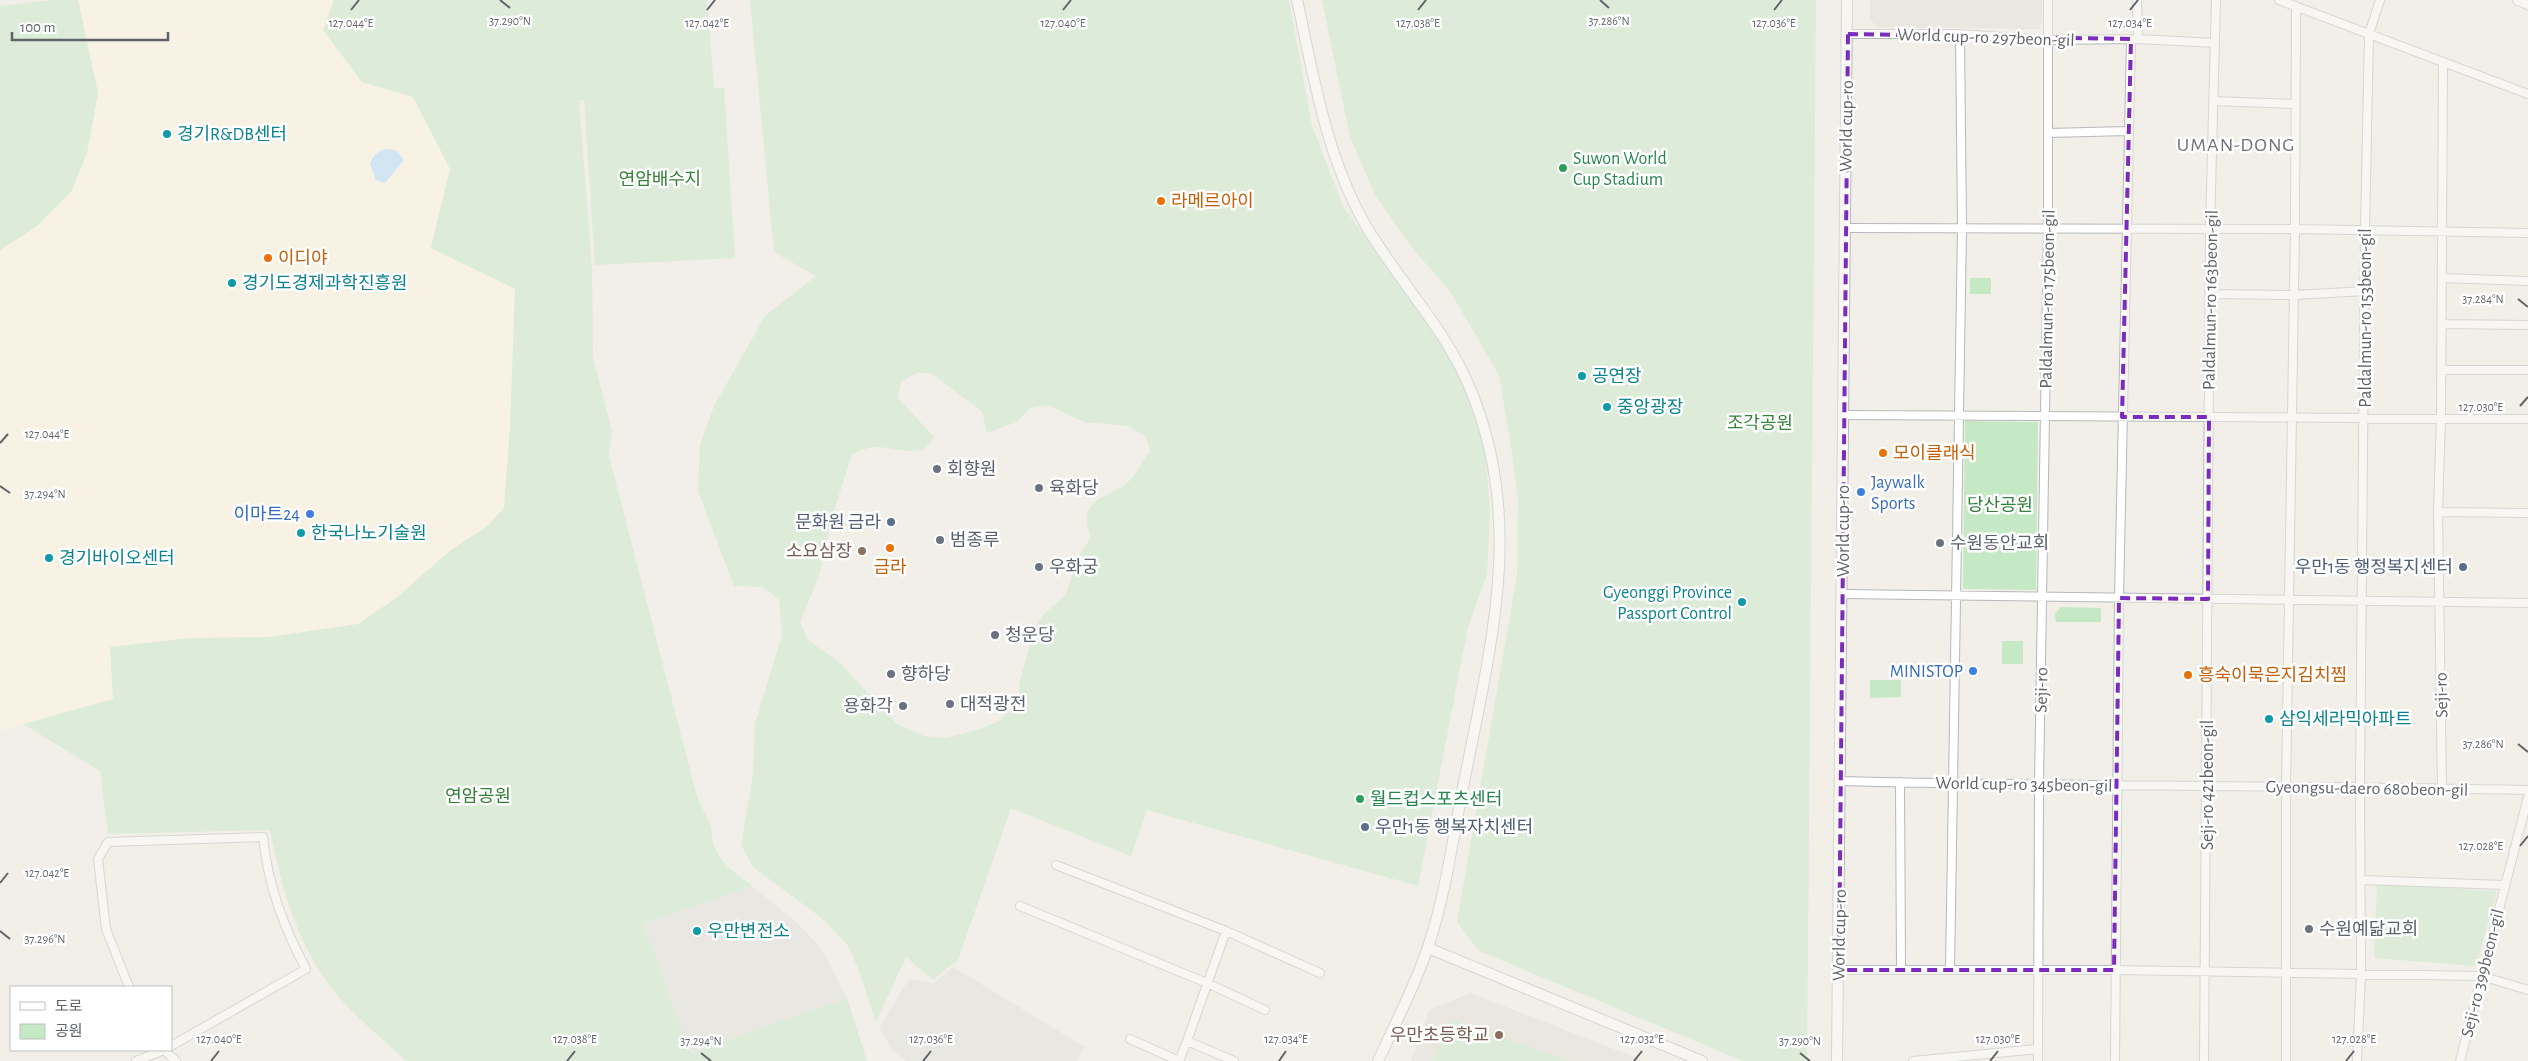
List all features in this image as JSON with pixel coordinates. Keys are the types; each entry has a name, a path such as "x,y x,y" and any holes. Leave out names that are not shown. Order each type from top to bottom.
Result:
{"street":[{"path":"1297,0 1323,118 1342,176 1374,239 1430,315 1457,360 1482,420 1497,490 1501,539 1492,632 1441,902 1428,948 1378,1061"},
{"name":"World cup-ro","path":"1837,1061 1847,0"},
{"name":"Paldalmun-ro 175beon-gil","path":"2043,597 2048,229 2048,0"},
{"path":"2115,1061 2114,970 2119,785 2119,598 2122,416 2128,131 2137,0"},
{"name":"Paldalmun-ro 163beon-gil","path":"2208,599 2210,229 2216,0"},
{"path":"2279,0 2528,94"},
{"name":"Paldalmun-ro 153beon-gil","path":"2362,603 2365,418 2365,230 2370,34 2380,0"},
{"path":"2518,0 2528,4"},
{"path":"2286,1061 2286,786 2293,418 2296,6"},
{"name":"World cup-ro 297beon-gil","path":"1848,34 1960,34 2048,40 2134,39 2215,43"},
{"path":"1950,970 1962,229 1960,34"},
{"name":"Seji-ro","path":"2442,788 2438,512 2442,370 2443,62"},
{"path":"2213,101 2296,104"},
{"path":"2048,133 2128,131"},
{"path":"1845,228 2443,230 2528,233"},
{"path":"2442,278 2528,281"},
{"path":"2210,294 2294,295 2365,291"},
{"path":"2442,324 2528,325"},
{"path":"2442,370 2528,370"},
{"path":"1844,415 2528,419"},
{"path":"2438,512 2528,513"},
{"path":"1842,594 2362,603 2440,601 2528,603"},
{"name":"Seji-ro","path":"2038,1061 2040,970 2039,784 2043,597"},
{"name":"Seji-ro 421beon-gil","path":"2204,1061 2208,599"},
{"path":"2357,1061 2361,975 2360,786 2362,603"},
{"name":"World cup-ro 345beon-gil","path":"1841,781 2207,786"},
{"path":"1900,782 1901,970"},
{"name":"Gyeongsu-daero 680beon-gil","path":"2207,786 2360,786 2528,790"},
{"name":"Seji-ro 399beon-gil","path":"2460,1061 2528,797"},
{"path":"129,986 106,929 98,859 108,842 263,837 266,866 274,897 292,943 306,969 172,1045"},
{"path":"1056,865 1226,931 1320,973"},
{"name":"Seji-ro 399beon-gil","path":"2361,880 2504,885"},
{"path":"1020,906 1207,983 1265,1010"},
{"path":"1130,1039 1179,1060 1226,931"},
{"path":"1428,948 1702,1061"},
{"path":"1839,970 2205,970 2285,971 2361,975 2481,976 2528,990"},
{"path":"1187,1041 1234,1061"},
{"path":"1913,1061 2038,1049"},
{"path":"136,1061 161,1051"},
{"path":"165,1051 176,1061"}],"highlighted area":[{"path":"1848,34 2131,39 2122,417 2209,417 2208,599 2119,598 2114,970 1839,970"}],"shaded area":[{"path":"78,0 334,0 323,30 362,82 413,97 450,169 431,247 515,289 510,428 504,508 488,526 451,550 396,598 358,624 269,637 191,638 110,647 114,699 0,731 0,250 37,226 98,93"},
{"path":"1870,0 2042,0 2042,21 2039,29 1878,27 1870,20"},
{"path":"752,886 795,921 821,948 847,998 691,1053 644,924"},
{"path":"953,967 1085,1047 1076,1061 906,1061 893,1051 879,1028 909,979 933,983"},
{"name":"우만초등학교","path":"1470,993 1640,1059 1639,1061 1411,1061 1429,1010"}],"green space":[{"path":"51,0 78,0 98,93 87,153 71,192 37,226 0,250 0,6"},
{"name":"연암공원","path":"334,0 707,0 714,88 724,88 735,258 595,265 584,100 579,101 592,268 593,358 612,431 609,456 697,797 711,826 713,845 719,856 729,868 752,886 644,924 691,1053 847,998 867,1061 406,1061 338,996 307,950 291,911 279,871 270,830 108,834 100,771 23,724 113,699 110,647 191,638 269,637 358,624 396,598 451,550 488,526 504,507 510,428 515,289 431,248 450,169 413,97 362,82 323,30"},
{"path":"750,0 1289,0 1312,126 1344,208 1433,327 1460,373 1478,415 1485,450 1490,512 1487,574 1468,627 1418,886 1147,810 1131,856 1011,808 958,960 933,980 906,957 876,1022 858,968 847,944 823,919 753,867 741,845 753,773 755,724 782,635 779,600 763,587 734,586 698,491 700,445 714,406 765,316 816,276 774,252","holes":["918,372 932,374 982,412 987,433 1017,422 1030,408 1047,405 1084,422 1128,426 1146,436 1150,452 1132,478 1091,506 1087,523 1091,537 1080,554 1065,596 1045,613 1034,629 1019,685 1020,702 998,722 947,738 924,736 896,723 839,662 808,640 800,622 819,576 833,514 852,454 874,447 916,451 929,445 934,437 898,398 901,382"]},
{"name":"조각공원","path":"1322,0 1816,0 1807,1061 1743,1061 1479,951 1457,922 1517,575 1518,500 1512,453 1499,375 1450,291 1413,249 1375,195 1350,137"},
{"path":"1970,278 1991,278 1991,294 1970,294"},
{"name":"당산공원","path":"1965,421 2038,422 2036,590 1963,589"},
{"path":"2061,607 2101,608 2101,622 2056,622 2055,614"},
{"path":"2002,641 2023,641 2023,664 2002,664"},
{"path":"1870,680 1901,680 1901,697 1870,698"},
{"path":"2377,884 2497,891 2476,966 2374,958"},
{"path":"1457,1021 1570,1061 1433,1061 1446,1024"}],"water":[{"path":"389,149 397,151 404,160 385,183 376,180 370,164 377,153"}],"place":[{"name":"경기R&DB센터","path":"167,134"},
{"name":"Suwon World Cup Stadium","path":"1563,168"},
{"name":"라메르아이","path":"1161,201"},
{"name":"이디야","path":"268,258"},
{"name":"경기도경제과학진흥원","path":"232,283"},
{"name":"공연장","path":"1582,376"},
{"name":"중앙광장","path":"1607,407"},
{"name":"모이클래식","path":"1883,453"},
{"name":"회향원","path":"937,469"},
{"name":"육화당","path":"1039,488"},
{"name":"Jaywalk Sports","path":"1861,492"},
{"name":"이마트24","path":"310,514"},
{"name":"문화원 금라","path":"891,522"},
{"name":"한국나노기술원","path":"301,533"},
{"name":"범종루","path":"940,540"},
{"name":"수원동안교회","path":"1940,543"},
{"name":"금라","path":"890,548"},
{"name":"소요삼장","path":"862,551"},
{"name":"경기바이오센터","path":"49,558"},
{"name":"우화궁","path":"1039,567"},
{"name":"우만1동 행정복지센터","path":"2463,567"},
{"name":"Gyeonggi Province Passport Control","path":"1742,602"},
{"name":"청운당","path":"995,635"},
{"name":"MINISTOP","path":"1973,671"},
{"name":"향하당","path":"891,674"},
{"name":"흥숙이묵은지김치찜","path":"2188,675"},
{"name":"대적광전","path":"950,704"},
{"name":"용화각","path":"903,706"},
{"name":"삼익세라믹아파트","path":"2269,719"},
{"name":"월드컵스포츠센터","path":"1360,799"},
{"name":"우만1동 행복자치센터","path":"1365,827"},
{"name":"수원예닮교회","path":"2309,929"},
{"name":"우만변전소","path":"697,931"},
{"name":"우만초등학교","path":"1499,1035"}],"district":[{"name":"UMAN-DONG","path":"2236,144"}],"park label":[{"name":"연암배수지","path":"660,179"}]}
